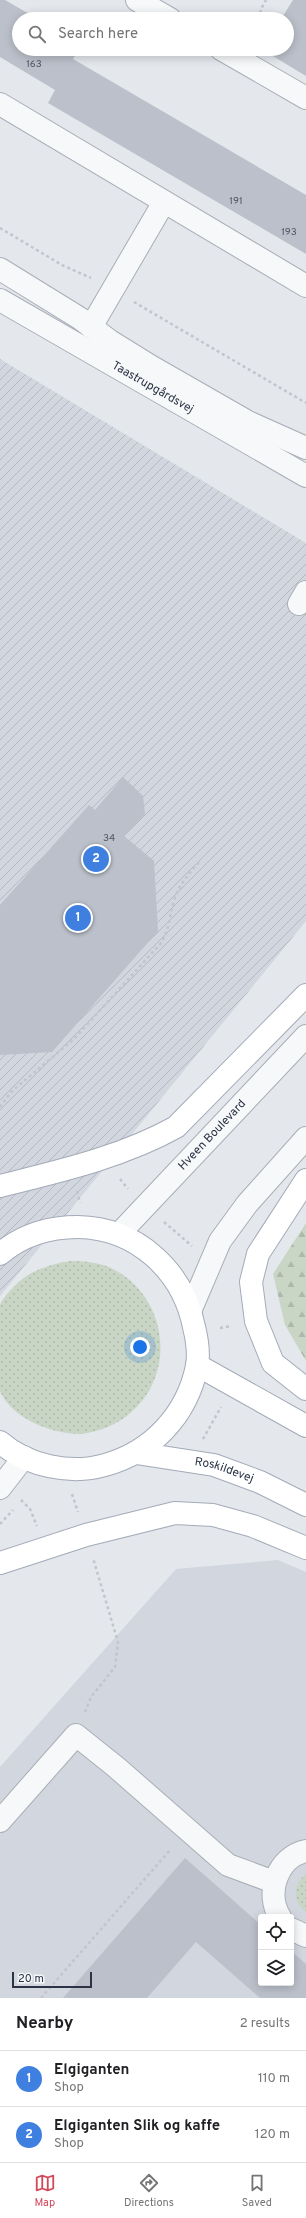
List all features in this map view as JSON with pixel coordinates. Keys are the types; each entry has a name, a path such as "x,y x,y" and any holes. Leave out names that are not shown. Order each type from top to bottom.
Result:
{"main road":[{"path":"0,1186 69,1169 111,1155 152,1140 176,1127 306,995"},
{"path":"306,1180 258,1254 251,1282 256,1321 273,1363 306,1389"},
{"path":"0,1442 24,1457 55,1467 81,1469 119,1461 136,1453 157,1438 174,1420 187,1398 197,1365 197,1341 191,1309 175,1277 150,1252 119,1234 91,1227 62,1227 35,1233 3,1248"},
{"path":"197,1365 232,1386 306,1426"},
{"name":"Roskildevej","path":"136,1453 214,1465 260,1482 306,1505"},
{"path":"0,1563 86,1535 175,1513 213,1514 253,1526 306,1548"}],"street":[{"path":"137,0 158,12"},
{"path":"233,56 306,98"},
{"path":"0,104 306,286"},
{"path":"91,327 164,202"},
{"name":"Taastrupgårdsvej","path":"0,269 152,367 241,418 306,448"},
{"name":"Taastrupgårdsvej","path":"0,300 306,476"},
{"name":"Hveen Boulevard","path":"119,1234 306,1036"},
{"path":"191,1309 220,1241 247,1204 306,1138"},
{"path":"1,1487 24,1457"},
{"path":"0,1821 76,1735 116,1766 228,1865 274,1882"},
{"path":"278,1914 273,1897 274,1882 280,1869 290,1858 306,1851"},
{"path":"294,1930 306,1936"}],"path":[{"path":"260,12 266,0"},
{"path":"0,228 62,265 113,290 306,403"},
{"path":"0,1107 11,1092 74,1040 161,943 168,931 174,901 181,883 200,861"},
{"path":"111,1155 122,1184 211,1263"},
{"path":"191,1461 232,1386"},
{"path":"1,1487 30,1509 46,1548"},
{"path":"76,1735 91,1697 115,1667 118,1642 92,1555"},
{"path":"42,1998 188,1830"}],"shaded area":[{"path":"0,359 306,543 306,921 0,1296"},
{"path":"278,1560 306,1572 306,1998 0,1998 0,1767 176,1569"}],"green space":[{"path":"306,1223 306,1361 285,1325 273,1274"},
{"path":"70,1261 90,1262 104,1265 129,1280 145,1297 155,1317 160,1338 160,1360 153,1382 142,1401 124,1418 114,1424 97,1431 79,1434 57,1431 34,1423 13,1409 5,1401 0,1391 1,1302 16,1284 30,1274 45,1267"},
{"path":"306,1874 306,1912 298,1904 296,1893 299,1883"}],"building":[{"path":"0,0 5,0 26,12 12,12 12,56 75,56 73,59 306,195 306,254 48,103 55,90 0,57"},
{"path":"293,0 306,0 306,76 273,56 294,56 294,12 285,12"},
{"path":"123,777 143,796 145,814 124,836 154,861 158,931 52,1052 0,1055 0,905 89,805 95,810"},
{"path":"185,1858 258,1922 258,1986 294,1986 294,1954 306,1964 306,1998 260,1998 196,1942 147,1998 63,1998"}],"place":[{"name":"Elgiganten Slik og kaffe","path":"96,859"},
{"name":"Elgiganten","path":"78,918"}]}
